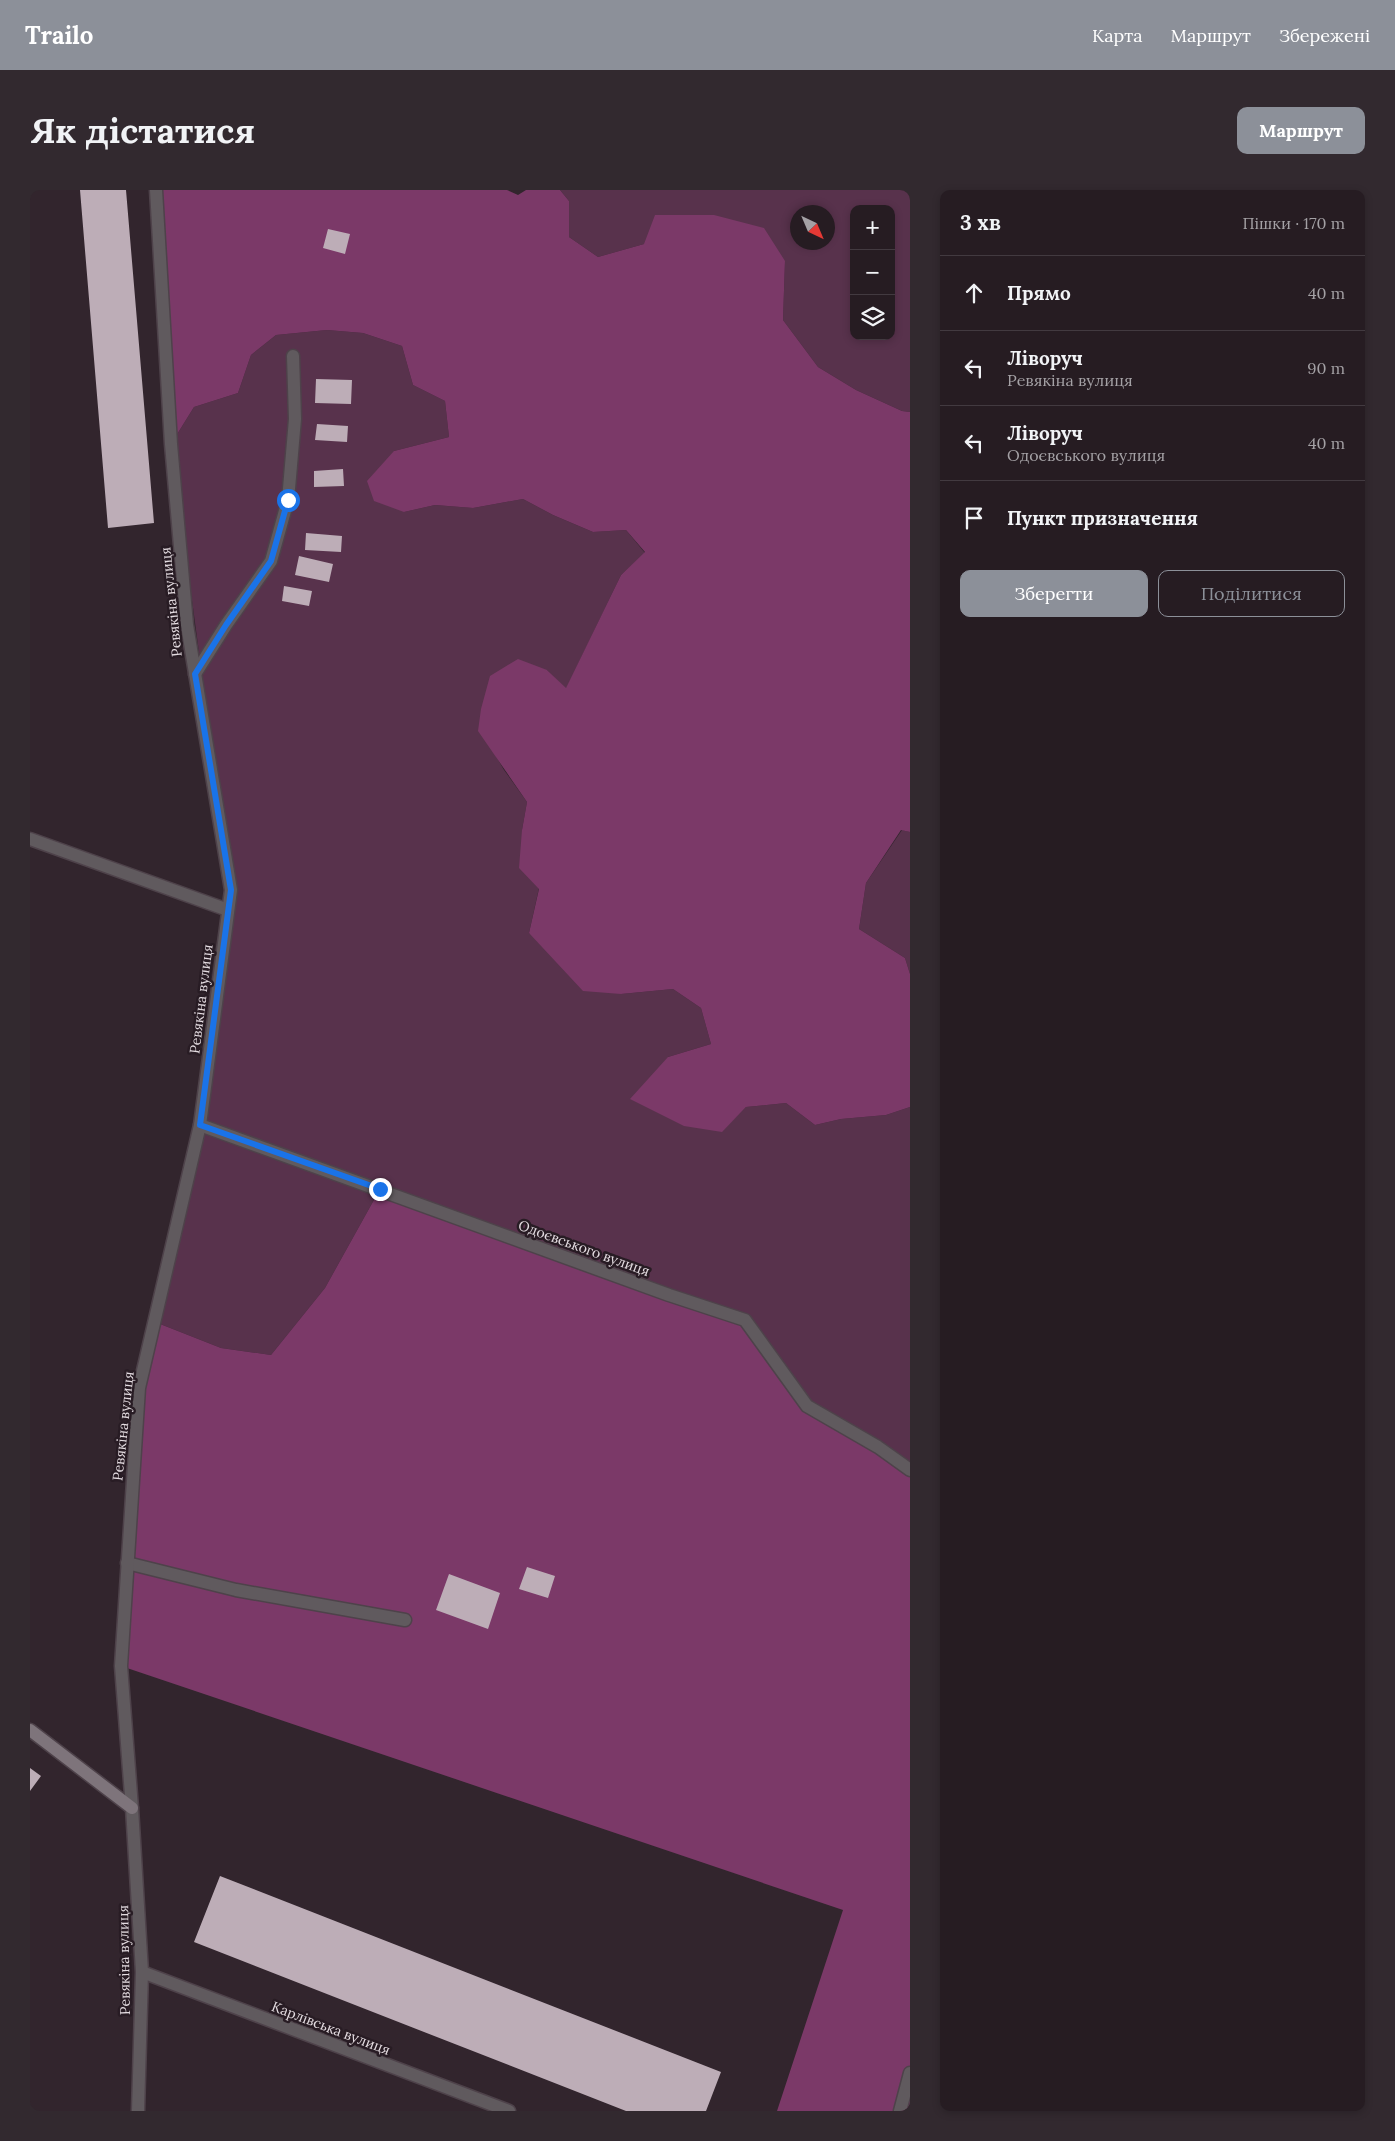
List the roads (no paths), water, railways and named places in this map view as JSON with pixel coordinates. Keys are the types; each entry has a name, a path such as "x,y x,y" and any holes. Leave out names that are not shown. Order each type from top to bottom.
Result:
{"street":[{"name":"Ревякіна вулиця","path":"138,2111 142,1972 121,1666 139,1388 200,1125 231,890 187,625 171,444 156,190"},
{"path":"195,674 226,625 271,561 288,500 295,419 294,356"},
{"path":"30,839 228,910"},
{"name":"Одоєвського вулиця","path":"200,1125 669,1295 745,1320 807,1406 878,1447 910,1470"},
{"path":"127,1563 236,1590 405,1620"},
{"path":"30,1730 132,1808"},
{"name":"Карлівська вулиця","path":"142,1972 508,2111"},
{"path":"900,2111 910,2073"}]}
